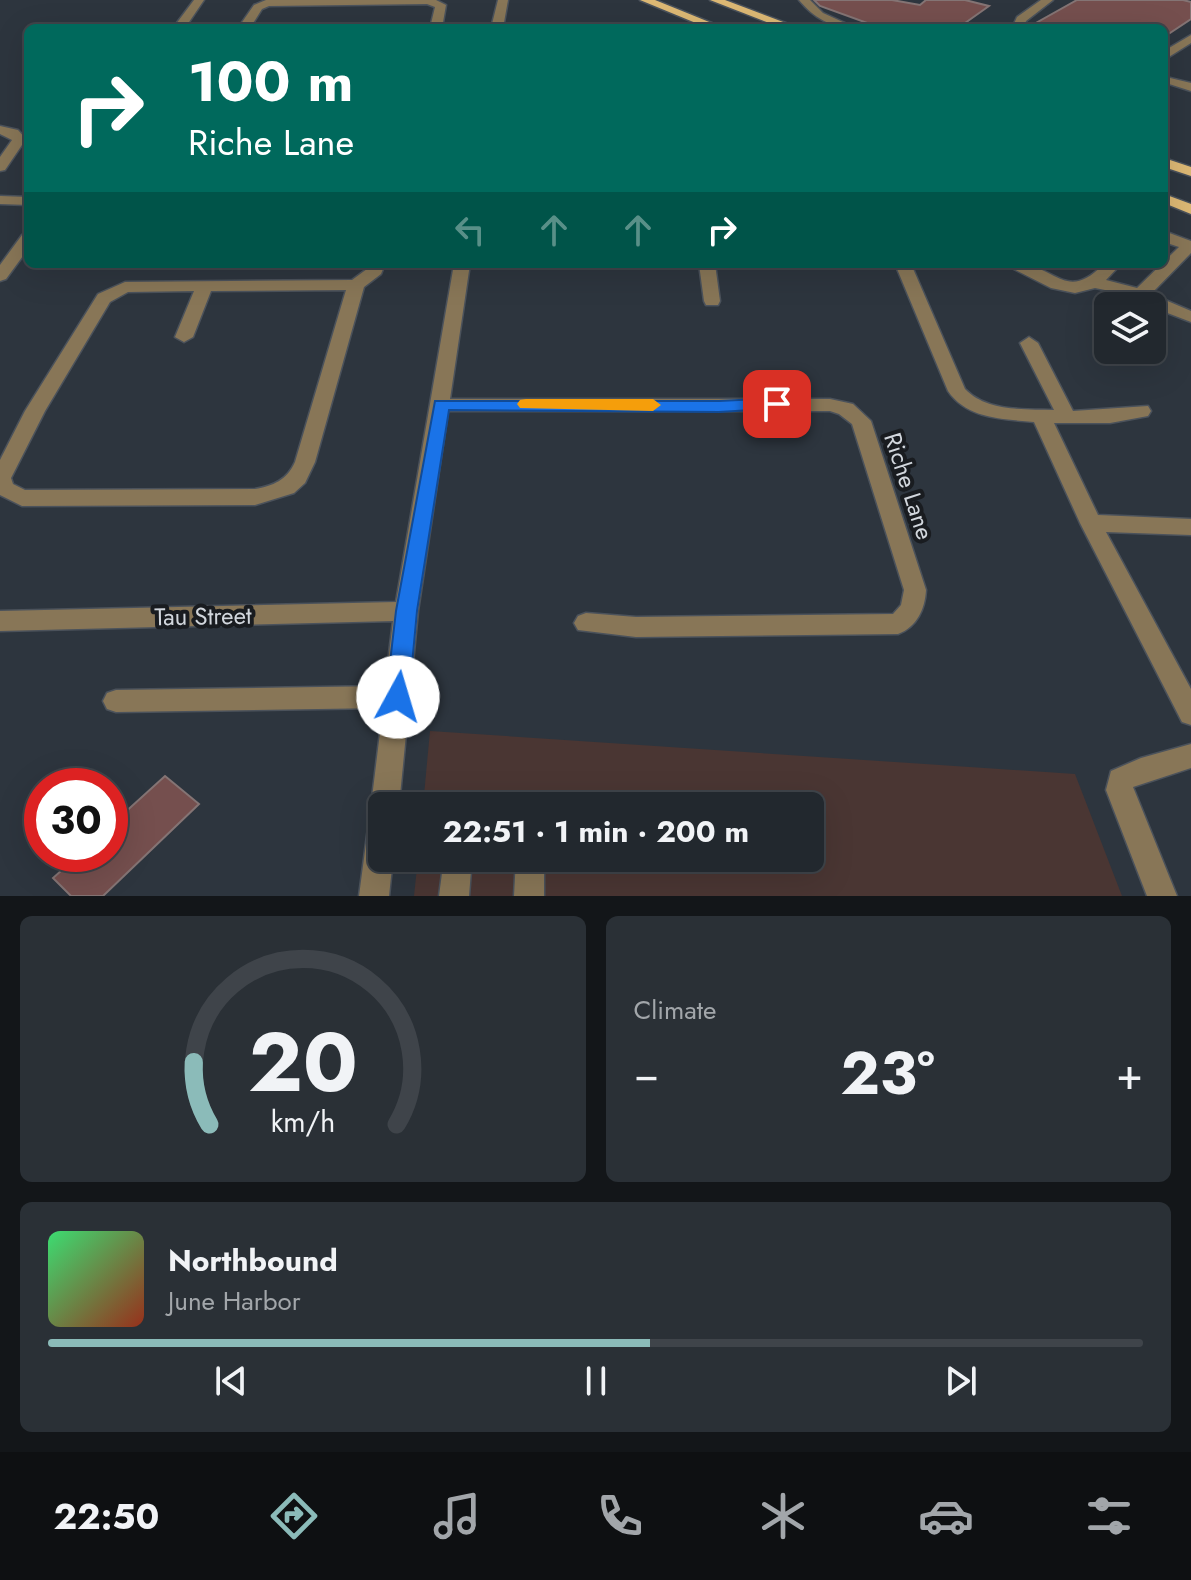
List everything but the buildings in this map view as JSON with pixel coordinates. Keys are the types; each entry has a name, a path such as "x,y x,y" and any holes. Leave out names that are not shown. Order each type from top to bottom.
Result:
{"main road":[{"path":"645,0 708,24"},
{"path":"715,0 782,24"},
{"path":"1168,163 1191,172"},
{"path":"1168,200 1191,209"}],"street":[{"path":"182,24 199,0"},
{"path":"498,24 503,0"},
{"path":"804,0 819,15 840,24"},
{"path":"1019,24 1021,19 1048,0"},
{"path":"247,24 258,7 279,1 439,3 442,8 437,24"},
{"path":"1168,53 1191,38"},
{"path":"1168,78 1191,87"},
{"path":"0,130 13,133 19,139 0,167"},
{"path":"0,200 24,201"},
{"path":"1168,238 1190,246 1168,268"},
{"path":"0,276 24,243"},
{"path":"356,285 301,474 286,490 255,497 22,498 4,488 1,478 35,411 104,298 125,287 356,285 376,268"},
{"path":"387,792 406,611 442,405 461,268"},
{"path":"708,268 712,301"},
{"path":"905,268 957,391 967,402 992,411 1103,418 1131,416 1141,411"},
{"path":"1022,268 1072,287 1092,283 1128,292"},
{"path":"1092,283 1109,268"},
{"path":"1143,292 1168,268"},
{"path":"184,337 204,287"},
{"path":"1166,306 1191,317"},
{"path":"1029,343 1066,415"},
{"name":"Riche Lane","path":"442,405 830,405 846,409 861,421 915,590 915,602 909,614 898,624 636,627 586,623"},
{"path":"1040,414 1091,523 1191,714"},
{"path":"1091,523 1191,527"},
{"name":"Tau Street","path":"0,621 406,611"},
{"path":"116,701 398,697"},
{"path":"1162,896 1120,790 1120,780 1141,770 1191,756"},
{"path":"374,896 377,872"},
{"path":"454,896 457,872"},
{"path":"529,896 530,872"}],"shaded area":[{"path":"430,731 1075,774 1122,896 414,896 417,872 824,872 824,792 424,792"}],"slow traffic":[{"path":"526,404 653,405"}],"route":[{"path":"398,697 406,611 442,405 719,407 777,404"}]}
